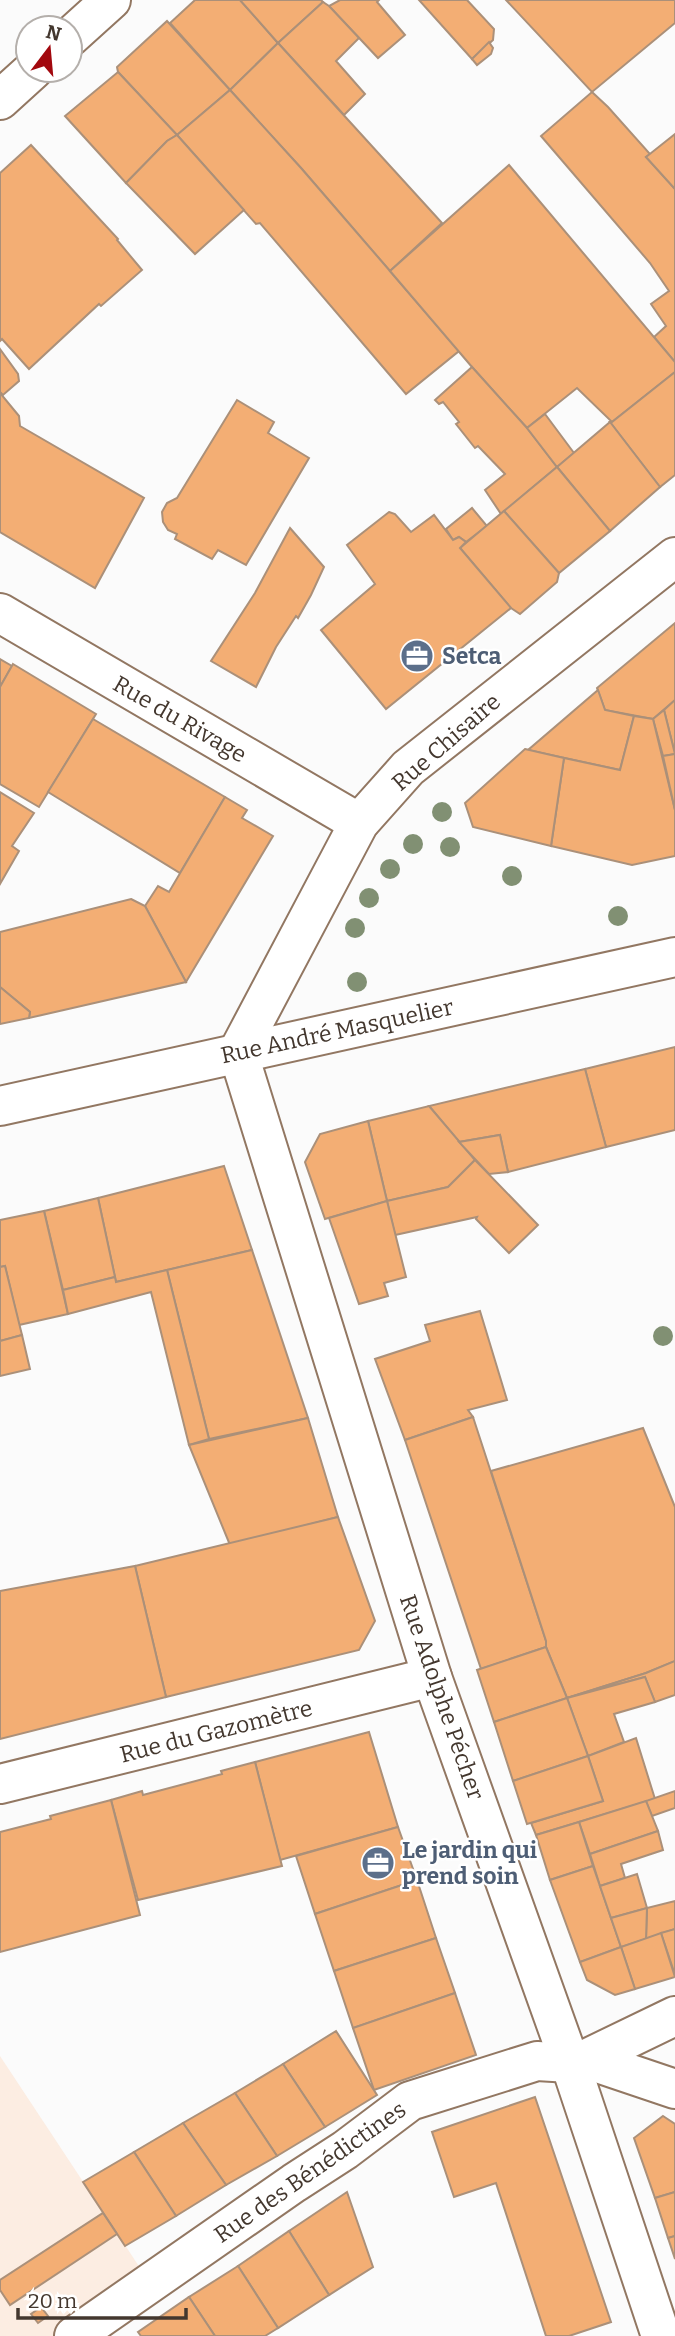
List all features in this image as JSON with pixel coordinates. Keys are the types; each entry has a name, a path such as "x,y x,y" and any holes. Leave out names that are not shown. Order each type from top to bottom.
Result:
{"street":[{"path":"84,24 111,0"},
{"path":"0,100 18,84"},
{"name":"Rue Chisaire","path":"238,1052 359,823 408,768 675,556"},
{"name":"Rue du Rivage","path":"0,613 359,823"},
{"name":"Rue André Masquelier","path":"0,1105 675,957"},
{"name":"Rue Adolphe Pécher","path":"238,1052 432,1677 578,2061 662,2336"},
{"name":"Rue du Gazomètre","path":"0,1784 432,1677"},
{"path":"578,2061 675,2016"},
{"name":"Rue des Bénédictines","path":"74,2336 345,2150 410,2101 537,2061 578,2061"},
{"path":"578,2061 675,2089"}],"shaded area":[{"path":"0,2056 150,2283 74,2336 0,2336"}],"building":[{"path":"195,0 240,0 278,43 230,90 170,23"},
{"path":"240,0 321,0 323,2 278,43"},
{"path":"340,0 379,0 377,2 405,35 378,58 329,6"},
{"path":"419,0 467,0 494,29 493,40 472,59"},
{"path":"506,0 675,0 675,23 592,92"},
{"path":"323,2 359,38 336,61 365,94 344,115 278,43"},
{"path":"167,21 230,90 177,135 118,72 117,67"},
{"path":"489,42 493,48 491,54 477,65 472,59"},
{"path":"278,43 442,223 390,271 230,90"},
{"path":"118,72 177,135 167,141 126,183 65,116"},
{"path":"230,90 459,351 406,394 260,223 256,224 177,135"},
{"path":"592,92 650,154 646,157 675,189 675,362 654,337 666,326 651,304 669,291 650,263 541,136"},
{"path":"675,134 675,189 646,157"},
{"path":"177,135 244,210 195,254 126,183 167,141"},
{"path":"31,145 118,239 142,270 101,306 99,304 29,369 2,339 0,341 0,173"},
{"path":"509,165 675,362 675,372 612,422 577,388 527,428 390,271"},
{"path":"0,349 18,374 19,381 3,395 0,392"},
{"path":"472,367 527,428 557,467 501,514 485,490 505,474 478,446 475,448 443,402 439,404 435,400"},
{"path":"675,372 675,475 660,487 610,422"},
{"path":"0,393 19,416 20,426 144,498 95,588 0,532"},
{"path":"237,400 274,422 268,433 309,458 246,565 218,550 212,559 175,539 177,534 168,530 163,522 162,512 167,503 177,498"},
{"path":"545,414 574,453 557,467 527,428"},
{"path":"610,422 660,487 610,531 557,467"},
{"path":"557,467 610,531 559,573 504,511"},
{"path":"472,508 487,526 466,542 459,537 453,540 446,529"},
{"path":"504,511 559,573 557,582 520,614 511,608 460,548"},
{"path":"389,512 395,514 411,532 434,515 453,540 459,537 466,542 460,548 511,608 386,709 321,630 375,584 347,545"},
{"path":"290,528 324,567 298,618 296,616 276,647 256,687 211,661 255,593"},
{"path":"675,623 675,700 653,719 605,710 597,688"},
{"path":"0,659 12,666 0,687"},
{"path":"13,664 96,714 39,807 0,784 0,687"},
{"path":"598,690 605,710 634,716 620,770 528,750"},
{"path":"675,700 675,754 664,710"},
{"path":"664,710 675,754 663,756 653,719"},
{"path":"634,716 653,719 675,810 675,856 632,865 551,846 564,758 620,770"},
{"path":"93,719 225,797 180,873 48,792"},
{"path":"525,749 564,758 551,846 473,827 465,803"},
{"path":"675,754 675,810 663,756"},
{"path":"0,792 34,813 12,846 19,851 0,884"},
{"path":"225,797 247,810 242,818 273,836 186,982 145,906 158,886 169,892"},
{"path":"131,899 145,906 186,982 29,1018 30,1012 0,987 0,932"},
{"path":"0,987 30,1012 29,1018 0,1024"},
{"path":"675,1047 675,1130 606,1147 585,1069"},
{"path":"585,1069 606,1147 508,1172 500,1135 459,1142 429,1106"},
{"path":"429,1106 475,1160 448,1187 387,1201 368,1121"},
{"path":"368,1121 387,1201 325,1219 305,1162 320,1134"},
{"path":"500,1135 508,1172 489,1174 459,1142"},
{"path":"475,1160 538,1225 509,1253 477,1217 395,1235 387,1201 448,1187"},
{"path":"224,1166 252,1250 116,1282 98,1198"},
{"path":"98,1198 115,1277 63,1290 44,1211"},
{"path":"387,1201 406,1277 384,1283 388,1296 359,1304 329,1218"},
{"path":"44,1211 68,1314 19,1325 5,1266 0,1267 0,1220"},
{"path":"252,1250 308,1418 209,1439 167,1270"},
{"path":"5,1266 22,1335 0,1341 0,1267"},
{"path":"167,1270 209,1439 189,1445 151,1292 68,1314 63,1290 115,1277 116,1282"},
{"path":"480,1311 507,1400 468,1410 473,1417 405,1440 375,1359 430,1341 425,1325"},
{"path":"22,1335 30,1369 0,1376 0,1341"},
{"path":"473,1417 546,1641 546,1647 481,1669 405,1440"},
{"path":"308,1418 338,1517 230,1545 189,1445"},
{"path":"643,1428 675,1507 675,1661 567,1698 546,1647 491,1471"},
{"path":"338,1517 375,1621 359,1650 166,1697 135,1566"},
{"path":"135,1566 166,1697 0,1739 0,1591"},
{"path":"546,1647 567,1698 494,1722 477,1670"},
{"path":"675,1661 675,1695 655,1702 645,1677 567,1698 646,1673"},
{"path":"645,1677 655,1702 614,1714 624,1742 588,1756 567,1698"},
{"path":"567,1698 588,1756 513,1781 494,1722"},
{"path":"369,1732 398,1827 280,1860 255,1762"},
{"path":"636,1738 655,1799 536,1835 531,1823 603,1801 588,1756"},
{"path":"588,1756 603,1801 527,1824 513,1781"},
{"path":"255,1762 282,1866 138,1900 111,1800 142,1791 143,1795 222,1774 221,1771"},
{"path":"675,1791 675,1808 652,1816 646,1801"},
{"path":"111,1800 140,1915 0,1952 0,1832"},
{"path":"646,1801 658,1831 590,1854 579,1822"},
{"path":"579,1822 593,1866 550,1880 536,1835"},
{"path":"398,1827 417,1880 315,1914 296,1856"},
{"path":"658,1831 663,1850 621,1864 625,1878 600,1886 590,1854"},
{"path":"593,1866 621,1947 580,1962 550,1880"},
{"path":"637,1874 647,1908 611,1918 600,1886"},
{"path":"417,1880 436,1938 334,1971 315,1914"},
{"path":"675,1901 675,1929 646,1939 647,1908"},
{"path":"647,1908 646,1939 621,1947 611,1918"},
{"path":"675,1929 675,1975 661,1933"},
{"path":"661,1933 675,1977 635,1989 621,1947"},
{"path":"436,1938 455,1993 353,2028 334,1971"},
{"path":"621,1947 635,1989 615,1995 587,1980 580,1962"},
{"path":"455,1993 476,2055 374,2090 353,2028"},
{"path":"336,2031 377,2095 325,2127 283,2064"},
{"path":"283,2064 325,2127 277,2156 235,2093"},
{"path":"235,2093 277,2156 226,2185 183,2123"},
{"path":"535,2097 611,2322 569,2336 546,2336 496,2183 454,2197 432,2132"},
{"path":"663,2116 675,2124 675,2192 655,2198 634,2138"},
{"path":"183,2123 226,2185 176,2216 134,2152"},
{"path":"134,2152 176,2216 125,2246 83,2182"},
{"path":"347,2192 373,2267 329,2295 289,2231"},
{"path":"675,2192 675,2236 668,2238 655,2198"},
{"path":"103,2213 117,2234 10,2305 0,2290 0,2280"},
{"path":"289,2231 329,2295 278,2328 238,2266"},
{"path":"675,2236 675,2259 668,2238"},
{"path":"238,2266 278,2328 265,2336 215,2336 189,2297"},
{"path":"189,2297 215,2336 141,2336 138,2332"},
{"path":"41,2307 48,2316 38,2323 31,2314"}],"place":[{"name":"Setca","path":"417,656"},
{"name":"Le jardin qui prend soin","path":"378,1863"}]}
